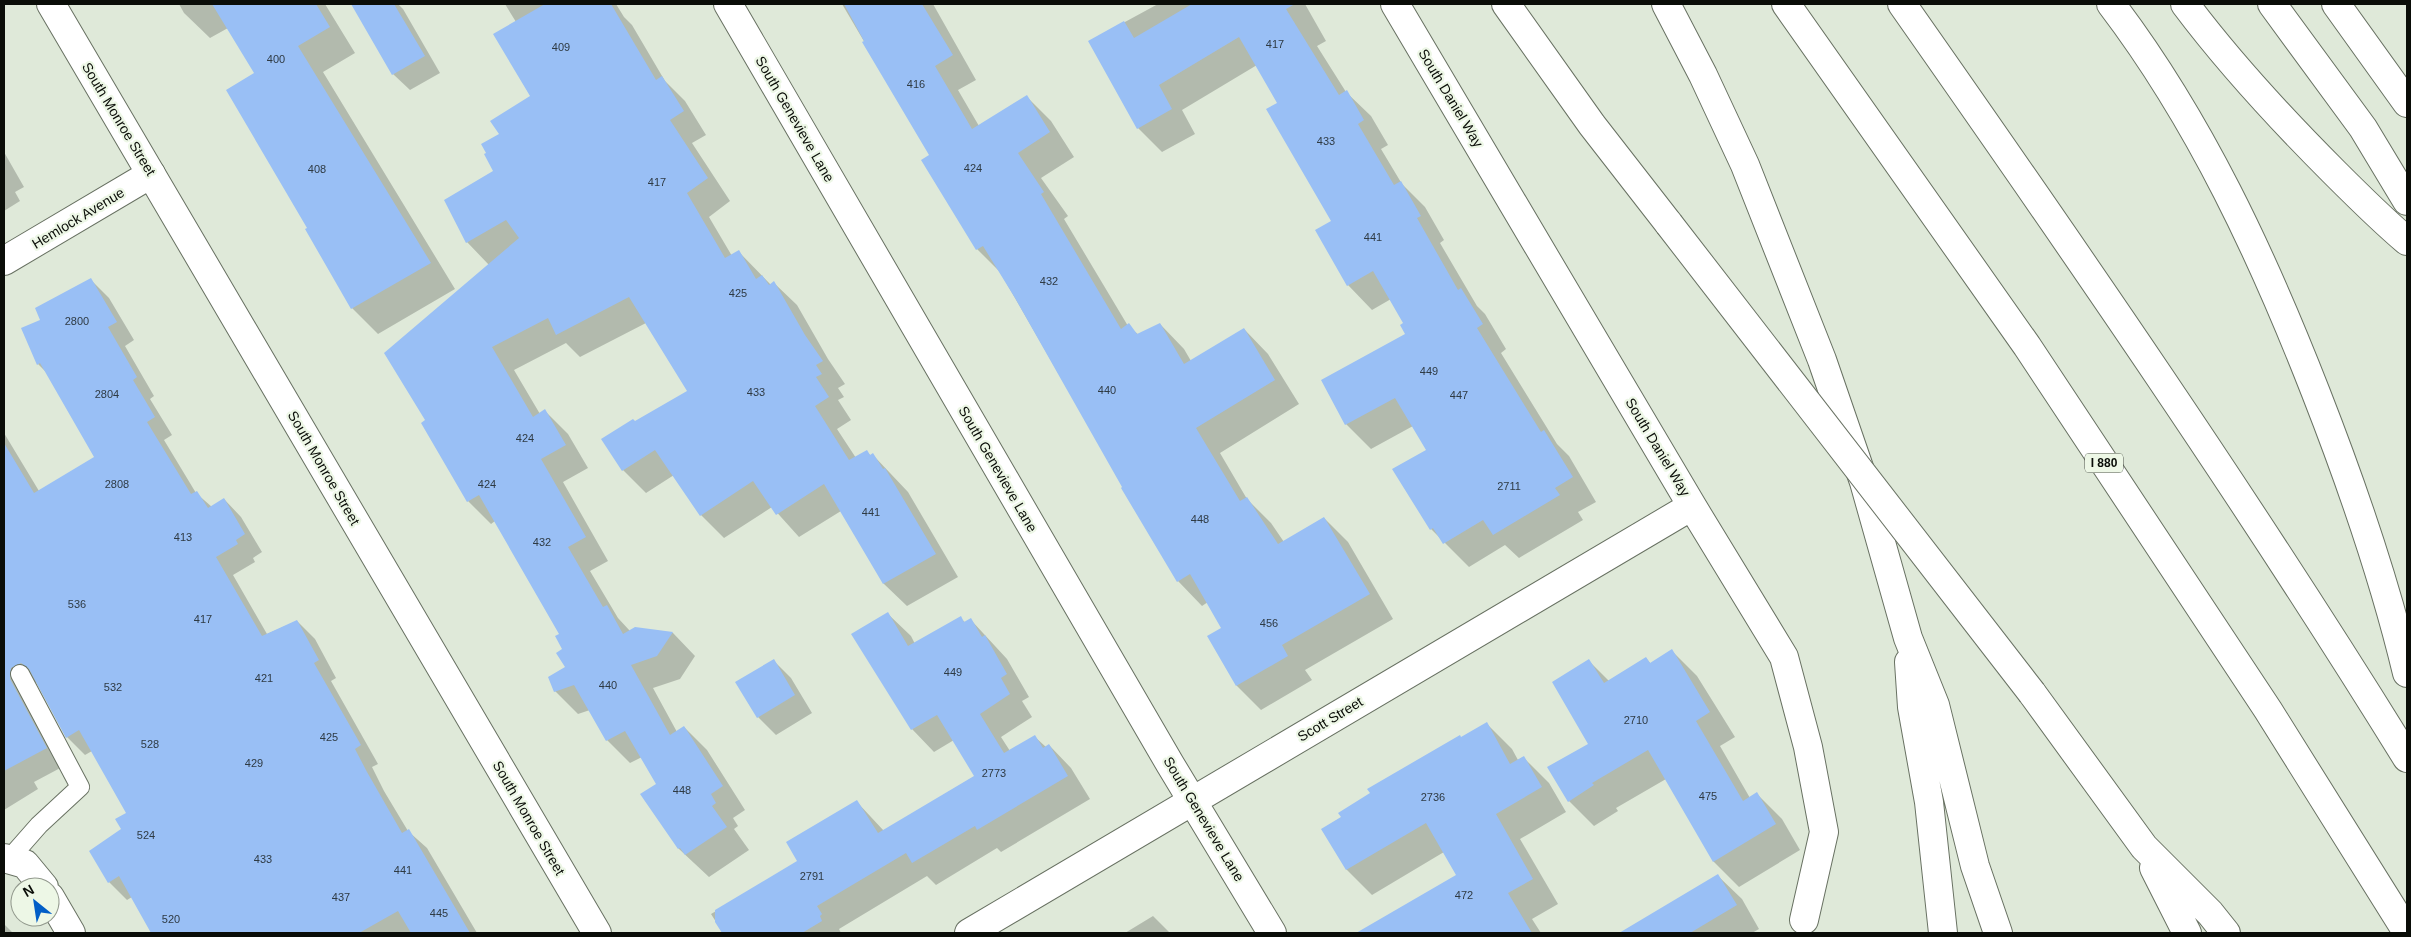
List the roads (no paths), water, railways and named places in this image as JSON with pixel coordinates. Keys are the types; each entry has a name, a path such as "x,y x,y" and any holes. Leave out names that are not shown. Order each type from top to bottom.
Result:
{"main road":[{"name":"South Monroe Street","path":"50,4 597,933"},
{"name":"South Genevieve Lane","path":"728,4 1272,933"},
{"name":"South Daniel Way","path":"1396,4 1692,506 1784,657 1808,747 1824,832 1804,920"},
{"path":"1506,4 1592,126 2032,693 2144,847 2210,913 2226,933"},
{"path":"1666,4 1745,165 1815,342 1864,482 1908,638 1935,705 1975,866 1998,933"},
{"name":"I 880","path":"1786,4 2026,346 2268,710 2407,932"},
{"path":"1902,4 2110,301 2344,656 2407,758"},
{"path":"2111,4 2172,93 2222,182 2274,292 2337,448 2368,534 2407,673"},
{"path":"2184,4 2222,52 2296,135 2407,241"},
{"path":"2272,4 2363,128 2407,201"},
{"path":"2336,4 2407,103"},
{"name":"Hemlock Avenue","path":"4,261 151,174"},
{"name":"Scott Street","path":"968,933 1692,506"},
{"path":"1908,638 1912,707 1929,802 1943,933"},
{"path":"2144,847 2187,933"},
{"path":"7,858 25,864 36,877"},
{"path":"60,914 71,933"}],"lane":[{"path":"7,858 80,787 20,674"}]}
